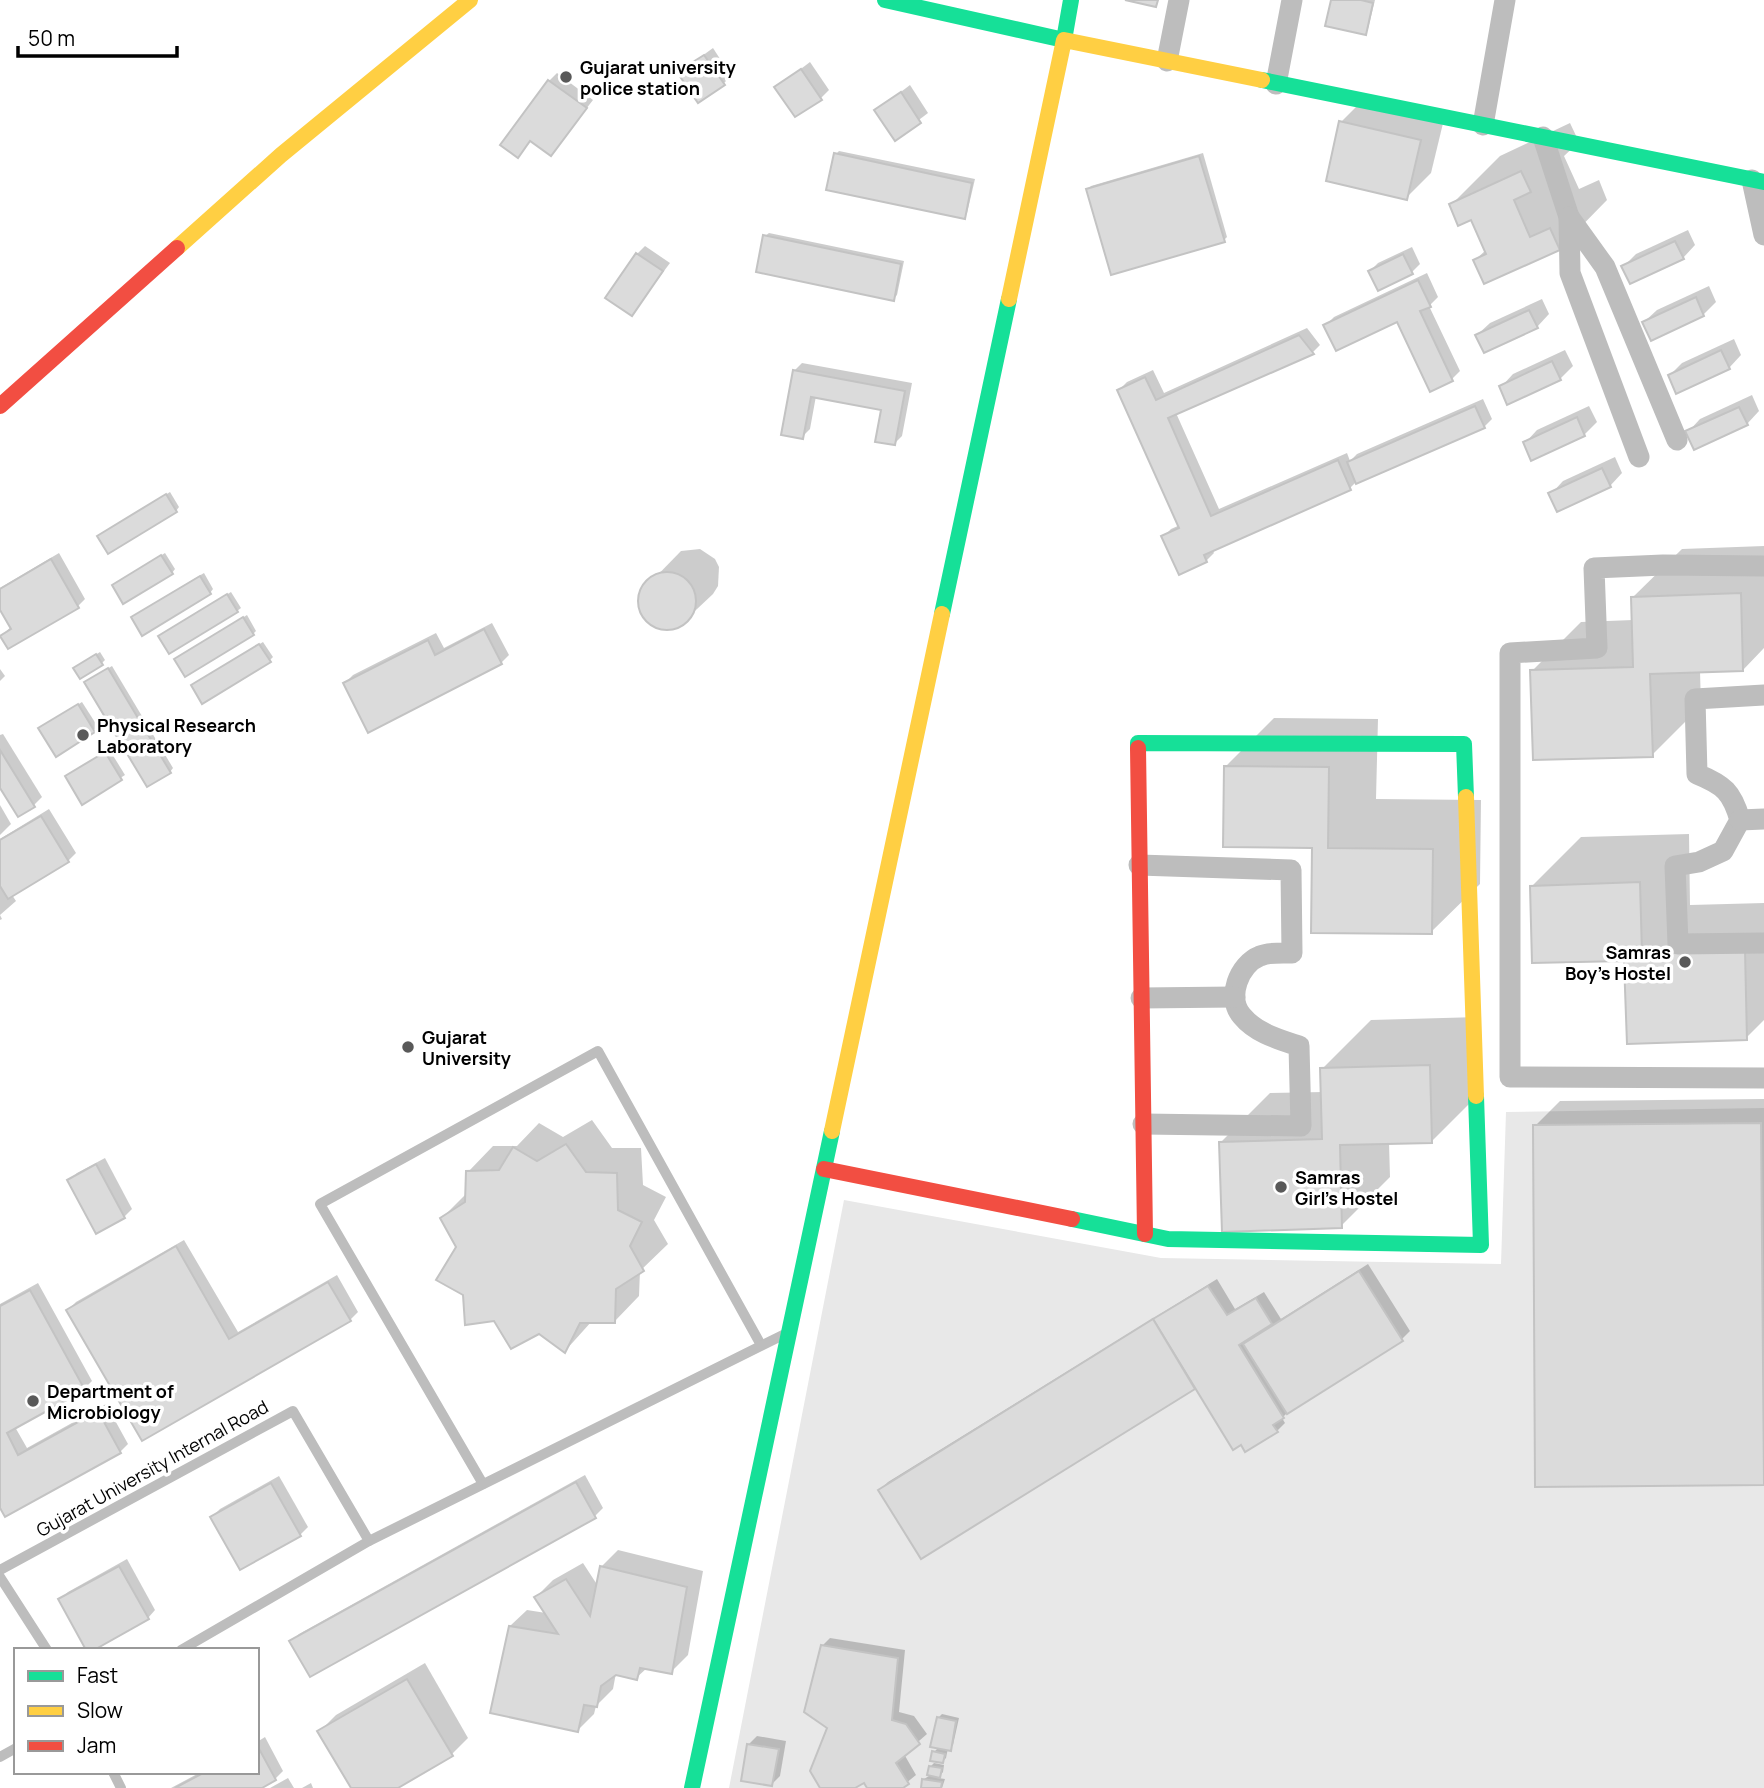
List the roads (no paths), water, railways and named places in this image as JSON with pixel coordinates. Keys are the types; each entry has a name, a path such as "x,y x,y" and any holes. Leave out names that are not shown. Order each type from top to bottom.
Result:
{"street":[{"path":"0,406 281,155 470,0"},
{"path":"885,0 1064,40 1758,181 1764,236"},
{"path":"692,1788 1071,0"},
{"path":"1167,61 1179,0"},
{"path":"1276,83 1292,0"},
{"path":"1483,125 1505,0"},
{"path":"1543,138 1569,217 1570,273 1640,457"},
{"path":"1569,217 1605,267 1677,440"},
{"path":"1764,566 1663,565 1594,568 1597,648 1510,653 1510,1077 1764,1078"},
{"path":"1764,695 1695,699 1697,774 1719,783 1734,800 1740,820 1723,851 1699,862 1675,866 1678,944 1764,943"},
{"path":"824,1170 1168,1239 1481,1245 1464,744 1138,743 1145,1234"},
{"path":"1740,820 1764,819"},
{"path":"1139,865 1291,870 1292,953 1260,956 1240,973 1235,997 1240,1014 1267,1036 1299,1046 1301,1126 1143,1124"},
{"path":"1141,998 1235,997"}],"lane":[{"path":"483,1484 320,1204 598,1051 761,1345"},
{"path":"184,1648 369,1541 789,1331"},
{"name":"Gujarat University Internal Road","path":"0,1570 293,1411 369,1541"},
{"path":"0,1577 46,1648"}],"place":[{"name":"Gujarat university police station","path":"566,77"},
{"name":"Physical Research Laboratory","path":"83,735"},
{"name":"Samras Boy's Hostel","path":"1685,962"},
{"name":"Gujarat University","path":"408,1047"},
{"name":"Samras Girl's Hostel","path":"1281,1187"},
{"name":"Department of Microbiology","path":"33,1401"}]}
